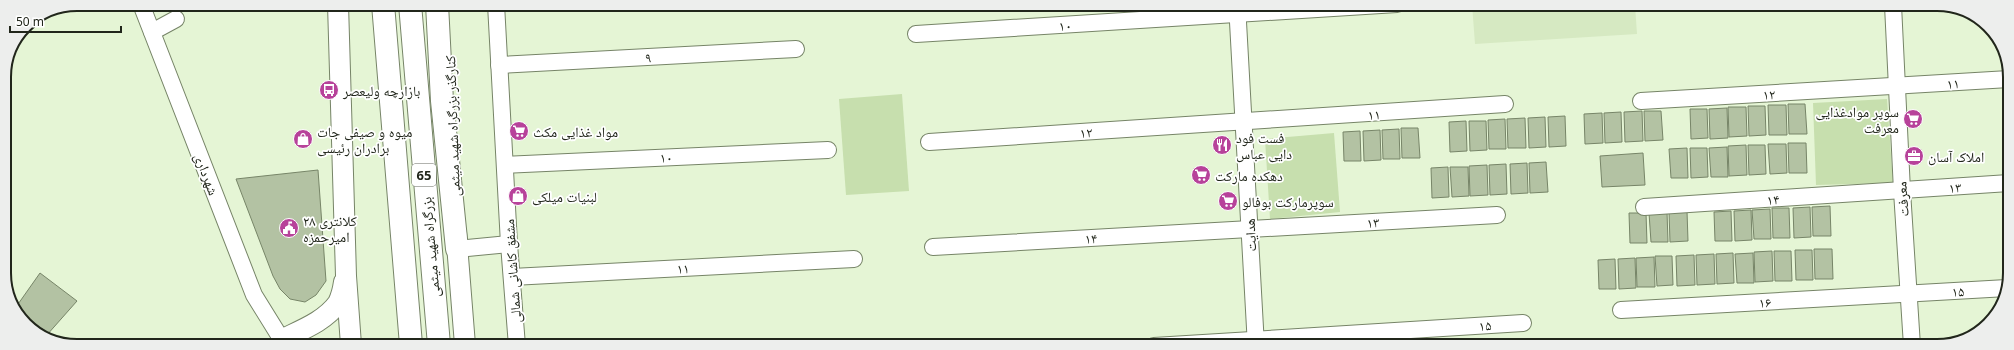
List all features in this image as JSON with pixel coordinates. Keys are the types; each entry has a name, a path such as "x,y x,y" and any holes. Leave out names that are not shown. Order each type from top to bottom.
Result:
{"highway":[{"name":"بزرگراه شهید میثمی","path":"384,11 410,339"},
{"name":"بزرگراه شهید میثمی","path":"411,11 438,339"},
{"path":"437,11 442,101 457,249"}],"main road":[{"path":"338,11 346,276 351,339"},
{"name":"کنارگذر بزرگراه شهید میثمی","path":"448,11 457,249 464,339"},
{"path":"290,339 318,322 339,302 346,276"}],"street":[{"name":"شهرداری","path":"144,11 254,295 279,339"},
{"name":"مشفق کاشانی شمالی","path":"496,11 509,244 516,339"},
{"name":"۱۰","path":"916,34 1211,11"},
{"name":"هدایت","path":"1237,11 1256,339"},
{"name":"معرفت","path":"1893,11 1902,191 1912,339"},
{"path":"152,32 176,19"},
{"name":"۹","path":"499,65 796,48"},
{"name":"۱۱","path":"1897,86 2003,79"},
{"name":"۱۲","path":"1641,101 1897,86"},
{"name":"۱۱","path":"1244,123 1505,104"},
{"name":"۱۲","path":"929,142 1244,123"},
{"name":"۱۰","path":"505,165 828,150"},
{"name":"۱۳","path":"1902,191 2003,183"},
{"name":"۱۴","path":"1644,207 1902,191"},
{"name":"۱۳","path":"1250,230 1497,215"},
{"name":"۱۴","path":"932,247 1250,230"},
{"path":"457,249 509,244"},
{"name":"۱۱","path":"512,278 854,259"},
{"name":"۱۵","path":"1909,293 2001,288"},
{"name":"۱۶","path":"1621,310 1909,293"},
{"name":"۱۵","path":"1309,339 1522,323"}],"shaded area":[{"path":"1473,11 1635,11 1637,34 1475,44"},
{"path":"902,94 909,191 846,195 839,99"},
{"path":"1887,99 1893,183 1816,185 1813,103"},
{"path":"1334,133 1340,212 1270,219 1265,139"}],"building":[{"path":"1788,104 1805,104 1807,134 1789,134"},
{"path":"1768,105 1786,105 1787,135 1769,135"},
{"path":"1748,106 1765,106 1766,135 1749,136"},
{"path":"1728,107 1746,107 1747,136 1729,137"},
{"path":"1727,108 1728,138 1710,139 1709,109"},
{"path":"1690,109 1707,109 1708,138 1691,139"},
{"path":"1642,111 1643,141 1625,142 1624,112"},
{"path":"1644,111 1661,111 1663,140 1645,141"},
{"path":"1621,112 1622,142 1605,143 1604,113"},
{"path":"1602,113 1603,143 1585,144 1584,114"},
{"path":"1565,116 1566,146 1549,147 1548,117"},
{"path":"1545,117 1546,147 1529,148 1528,118"},
{"path":"1525,118 1526,148 1508,148 1507,119"},
{"path":"1505,119 1506,149 1489,149 1488,120"},
{"path":"1466,121 1467,151 1450,152 1449,122"},
{"path":"1469,121 1486,121 1487,150 1470,151"},
{"path":"1401,128 1418,128 1420,158 1402,158"},
{"path":"1399,129 1400,159 1383,159 1382,130"},
{"path":"1380,130 1381,160 1364,161 1363,131"},
{"path":"1360,131 1361,161 1344,161 1343,132"},
{"path":"1788,143 1806,143 1807,173 1789,173"},
{"path":"1768,144 1786,144 1787,173 1770,174"},
{"path":"1746,145 1747,175 1729,176 1728,146"},
{"path":"1748,145 1765,145 1766,174 1749,175"},
{"path":"1727,147 1728,177 1711,177 1709,148"},
{"path":"1687,148 1688,178 1671,178 1669,149"},
{"path":"1690,148 1707,148 1708,177 1691,178"},
{"path":"1643,153 1645,185 1602,187 1600,156"},
{"path":"1546,162 1548,192 1530,193 1529,163"},
{"path":"1527,163 1528,193 1511,194 1510,164"},
{"path":"1506,164 1507,194 1490,195 1489,165"},
{"path":"1487,165 1488,195 1470,196 1469,166"},
{"path":"1448,167 1449,197 1432,198 1431,168"},
{"path":"1450,167 1468,167 1469,196 1452,197"},
{"name":"کلانتری ۲۸ امیرحمزه","path":"318,170 326,281 316,295 305,302 290,299 280,289 273,276 236,179"},
{"path":"1830,206 1831,236 1813,236 1812,207"},
{"path":"1810,207 1811,237 1794,238 1793,208"},
{"path":"1772,208 1789,208 1790,238 1773,238"},
{"path":"1770,209 1771,239 1754,239 1752,210"},
{"path":"1751,210 1752,240 1735,241 1734,211"},
{"path":"1687,211 1688,241 1670,242 1669,212"},
{"path":"1731,211 1732,241 1715,241 1714,212"},
{"path":"1667,212 1668,242 1651,242 1649,213"},
{"path":"1629,213 1646,213 1647,243 1630,243"},
{"path":"1814,249 1832,249 1833,279 1815,279"},
{"path":"1795,250 1812,250 1813,280 1796,280"},
{"path":"1772,251 1773,281 1755,282 1754,252"},
{"path":"1774,251 1791,251 1792,281 1775,281"},
{"path":"1733,253 1734,283 1717,284 1716,254"},
{"path":"1753,253 1754,283 1737,283 1735,254"},
{"path":"1714,254 1715,284 1697,285 1696,255"},
{"path":"1694,255 1695,285 1677,286 1676,256"},
{"path":"1655,256 1672,256 1673,285 1657,286"},
{"path":"1654,257 1655,287 1637,287 1636,258"},
{"path":"1635,258 1636,288 1619,289 1618,259"},
{"path":"1615,259 1616,289 1599,289 1598,260"},
{"path":"40,273 77,301 49,333 30,320 19,303"}],"place":[{"name":"بازارچه ولیعصر","path":"329,90"},
{"name":"سوپر موادغذایی معرفت","path":"1913,119"},
{"name":"مواد غذایی مکث","path":"519,131"},
{"name":"میوه و صیفی جات برادران رئیسی","path":"303,139"},
{"name":"فست فود دایی عباس","path":"1222,145"},
{"name":"املاک آسان","path":"1914,156"},
{"name":"دهکده مارکت","path":"1201,175"},
{"name":"لبنیات میلکی","path":"518,196"},
{"name":"سوپرمارکت بوفالو","path":"1228,201"},
{"name":"کلانتری ۲۸ امیرحمزه","path":"289,228"}]}
